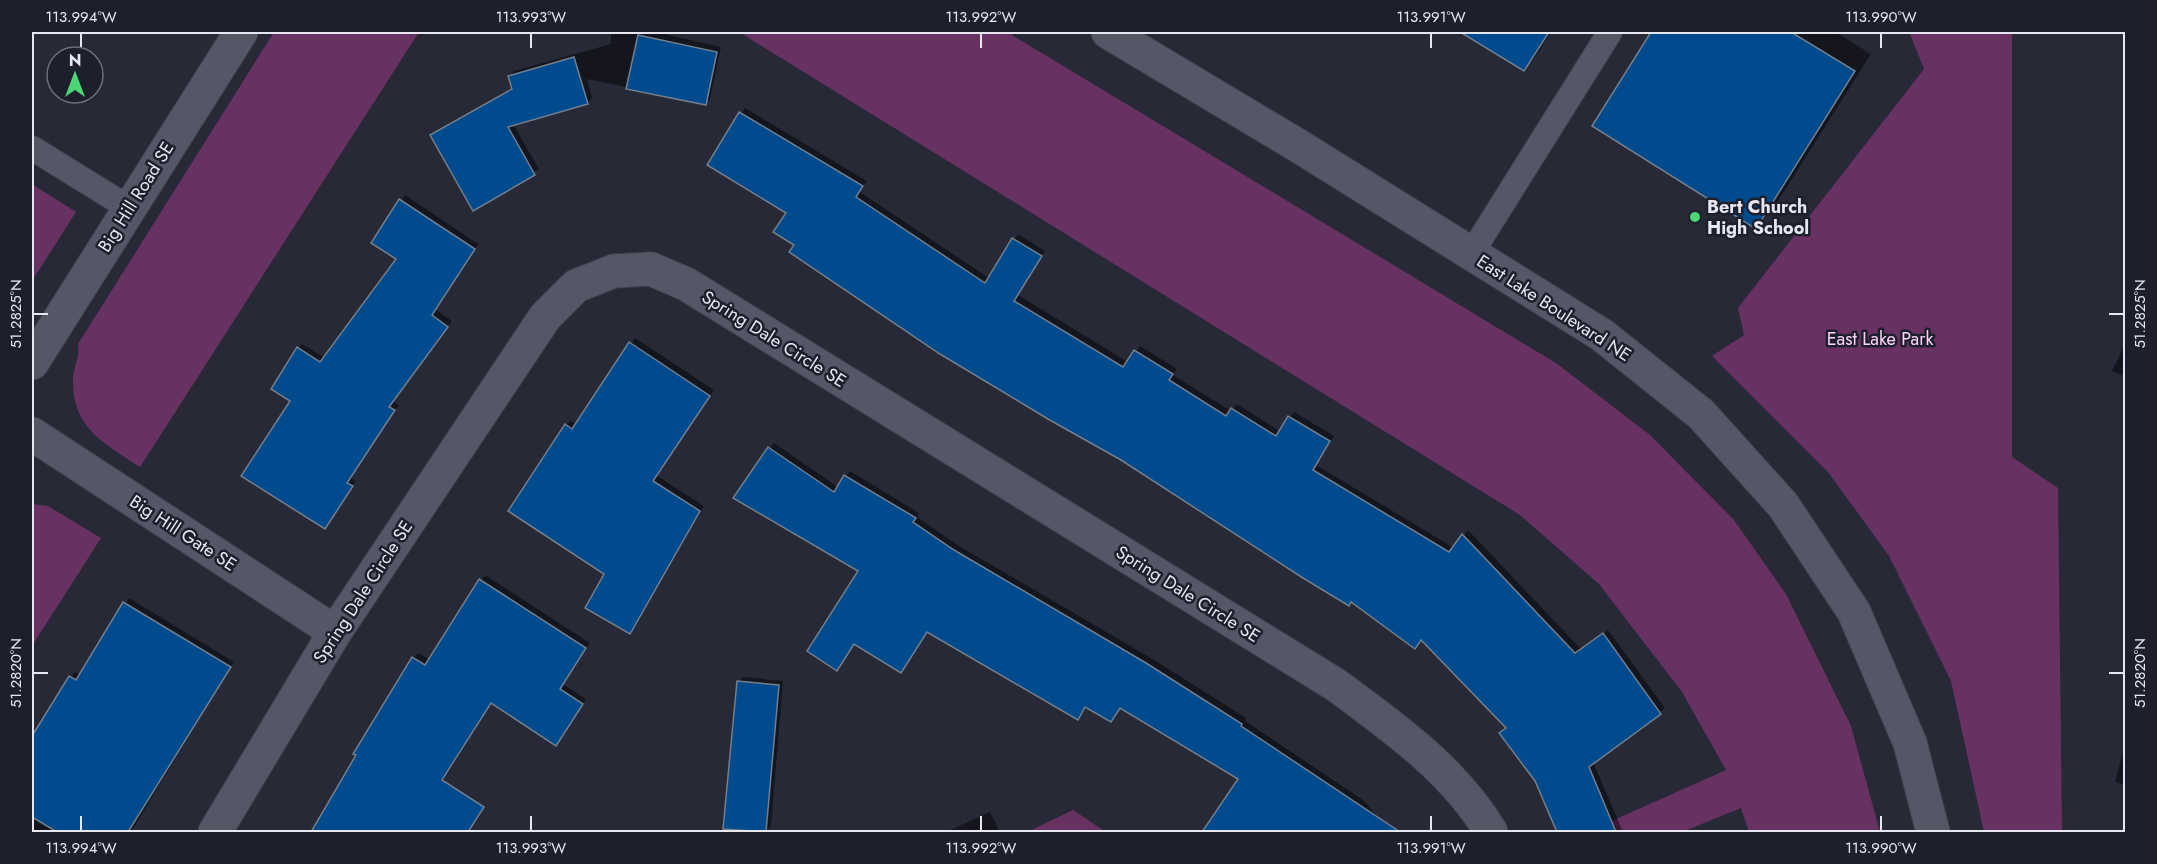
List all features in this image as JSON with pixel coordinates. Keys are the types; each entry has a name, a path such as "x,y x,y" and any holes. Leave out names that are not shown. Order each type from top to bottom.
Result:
{"street":[{"name":"Big Hill Road SE","path":"32,363 241,32"},
{"name":"East Lake Boulevard NE","path":"1108,32 1602,335 1701,414 1784,505 1854,612 1910,743 1933,832"},
{"name":"Spring Dale Circle SE","path":"215,832 335,632 545,317 576,286 614,271 651,269 696,291 1336,685 1405,736 1443,772 1491,832"},
{"name":"Big Hill Gate SE","path":"32,434 335,632"}],"lane":[{"path":"1471,254 1610,32"},
{"path":"32,148 129,208"}],"green space":[{"path":"274,32 419,32 140,467 103,442 84,422 74,397 73,380 78,344"},
{"path":"739,32 1007,32 1556,363 1650,435 1734,520 1786,594 1851,726 1880,832 1749,832 1741,808 1682,832 1587,832 1726,770 1682,692 1599,584 1520,515"},
{"name":"East Lake Park","path":"1909,32 2012,32 2012,457 2058,488 2062,832 1984,832 1951,681 1889,556 1828,472 1712,356 1744,335 1738,308 1924,69"},
{"path":"32,184 76,212 32,281"},
{"path":"32,504 48,506 101,538 32,646"},
{"path":"1073,810 1106,832 1027,832"}],"building":[{"path":"1460,32 1549,32 1524,71"},
{"path":"1651,32 1791,32 1855,71 1756,229 1592,126"},
{"path":"638,35 717,52 706,105 626,89"},
{"path":"574,57 588,104 508,127 535,175 473,211 430,135 512,89 508,76"},
{"path":"739,112 863,186 856,197 985,283 1012,238 1042,256 1014,301 1123,367 1134,350 1173,374 1169,380 1226,416 1231,408 1276,436 1288,416 1330,441 1313,470 1449,552 1462,534 1575,653 1603,633 1661,714 1589,767 1616,832 1557,832 1535,781 1499,733 1506,728 1421,640 1415,649 1351,602 1349,606 1121,460 940,354 789,252 794,245 773,232 786,213 707,165"},
{"path":"399,199 475,249 432,315 448,327 389,407 395,410 347,483 353,486 325,529 241,476 290,401 271,389 297,347 320,362 396,259 371,243"},
{"path":"629,342 710,396 653,481 700,511 630,634 585,608 604,574 508,511 565,424 572,429"},
{"path":"768,447 834,492 844,475 916,518 913,522 954,550 1146,663 1242,724 1241,726 1400,832 1202,832 1238,779 1120,708 1111,722 1085,707 1078,720 927,632 901,673 854,644 837,671 807,651 858,571 733,498"},
{"path":"479,579 586,648 560,689 583,704 556,746 491,703 442,780 484,807 468,832 311,832 356,755 353,754 412,657 425,665"},
{"path":"123,602 231,667 128,832 57,832 32,817 32,736 69,676 76,680"},
{"path":"737,681 779,685 766,832 723,829"}],"place":[{"name":"Bert Church High School","path":"1695,217"}]}
